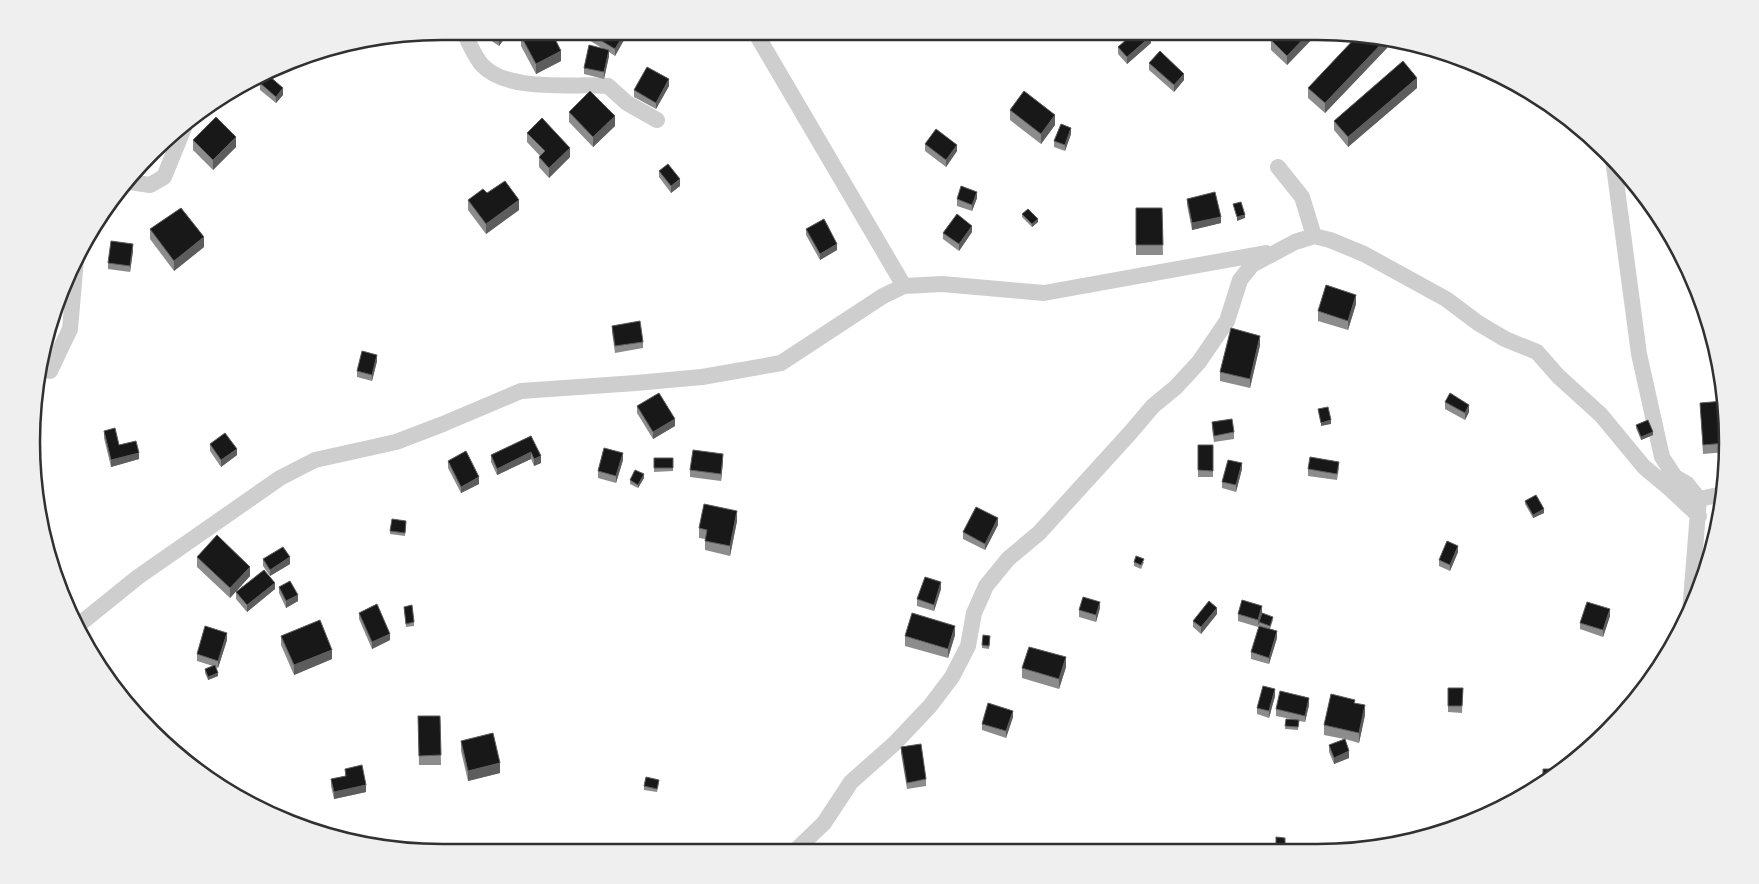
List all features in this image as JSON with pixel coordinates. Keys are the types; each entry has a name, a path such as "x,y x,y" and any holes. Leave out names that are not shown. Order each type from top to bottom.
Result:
{"street":[{"path":"468,40 482,65 506,78 532,85 608,86 627,102 657,120"},
{"path":"760,40 904,286"},
{"path":"135,183 150,185 164,178 180,137"},
{"path":"1278,167 1302,197 1314,236"},
{"path":"1615,173 1639,354 1662,457 1675,477 1687,484 1699,508 1692,585"},
{"path":"802,844 824,823 851,782 895,743 930,706 952,677 968,646 974,613 986,586 1008,559 1038,533 1130,434 1152,406 1176,387 1199,362 1227,321 1240,280 1252,265 1295,242 1314,236 1330,240 1364,254 1446,299 1478,324 1505,339 1536,352 1558,376 1601,415 1644,467 1668,487 1699,508"},
{"path":"82,622 138,577 280,478 315,460 396,442 521,390 702,377 781,363 883,296 904,286 942,284 1044,293 1282,250"},
{"path":"50,372 70,329 74,280"},
{"path":"1699,508 1715,499"}],"building":[{"path":"523,40 556,40 561,51 536,64"},
{"path":"600,40 620,40 615,49"},
{"path":"1126,40 1146,40 1127,57 1118,47"},
{"path":"1271,40 1302,40 1287,56"},
{"path":"1352,42 1380,45 1325,103 1308,88"},
{"path":"589,45 609,50 604,72 584,68"},
{"path":"1160,51 1184,74 1174,85 1149,63"},
{"path":"1403,61 1417,78 1348,137 1334,121"},
{"path":"647,67 669,79 656,103 634,90"},
{"path":"271,78 283,88 276,97 260,83"},
{"path":"590,91 615,116 593,137 569,112"},
{"path":"1024,91 1055,115 1041,134 1010,110"},
{"path":"216,117 236,137 213,160 193,140"},
{"path":"542,118 570,148 549,168 539,157 545,151 527,133"},
{"path":"1061,124 1071,128 1065,145 1054,141"},
{"path":"936,129 957,145 946,160 925,144"},
{"path":"668,164 680,179 671,186 659,171"},
{"path":"505,181 519,200 486,224 468,200 483,189 487,193"},
{"path":"961,186 977,192 972,205 957,199"},
{"path":"1215,192 1221,217 1192,223 1187,199"},
{"path":"1241,202 1245,215 1237,217 1233,204"},
{"path":"181,208 204,237 174,261 150,229"},
{"path":"1136,208 1162,208 1163,245 1136,245"},
{"path":"1028,209 1038,219 1032,224 1022,214"},
{"path":"957,214 972,226 959,244 943,233"},
{"path":"824,219 837,244 820,254 806,229"},
{"path":"111,241 133,244 130,266 108,263"},
{"path":"1326,285 1356,295 1348,321 1318,311"},
{"path":"640,321 643,342 615,346 612,326"},
{"path":"1231,328 1260,336 1250,379 1220,372"},
{"path":"362,351 377,355 372,375 357,371"},
{"path":"659,393 675,419 653,432 637,406"},
{"path":"1450,393 1469,405 1465,413 1445,402"},
{"path":"1717,402 1719,444 1703,445 1700,403"},
{"path":"1328,407 1331,420 1321,423 1318,409"},
{"path":"1232,419 1234,432 1214,436 1212,422"},
{"path":"1648,420 1653,432 1641,437 1636,425"},
{"path":"115,428 119,445 136,441 139,453 111,460 104,431"},
{"path":"225,433 237,449 221,460 210,444"},
{"path":"531,436 541,456 534,459 531,452 497,469 491,455"},
{"path":"1198,445 1213,445 1213,471 1198,470"},
{"path":"604,448 623,453 616,476 598,471"},
{"path":"693,450 723,454 721,474 690,470"},
{"path":"466,451 479,477 461,487 448,461"},
{"path":"1310,457 1339,462 1337,474 1308,469"},
{"path":"654,458 673,458 673,468 654,468"},
{"path":"1228,460 1242,463 1236,485 1222,482"},
{"path":"635,470 644,474 638,485 630,480"},
{"path":"1536,495 1544,509 1533,515 1525,501"},
{"path":"704,504 737,511 730,546 705,541 707,530 699,528"},
{"path":"976,507 998,518 985,544 963,532"},
{"path":"392,519 406,521 405,533 390,531"},
{"path":"217,535 250,567 230,588 197,557"},
{"path":"1447,541 1458,546 1450,565 1439,560"},
{"path":"283,547 290,557 270,570 263,559"},
{"path":"1136,556 1144,559 1141,565 1134,562"},
{"path":"264,570 275,583 247,605 236,592"},
{"path":"925,577 941,582 934,605 917,599"},
{"path":"290,581 298,595 286,601 279,587"},
{"path":"1083,597 1100,602 1096,615 1079,610"},
{"path":"1242,600 1262,606 1258,620 1238,614"},
{"path":"1209,601 1217,608 1201,627 1193,621"},
{"path":"1587,602 1610,609 1603,630 1580,623"},
{"path":"377,604 390,634 372,642 359,613"},
{"path":"412,605 414,622 406,624 404,607"},
{"path":"912,613 955,626 948,649 905,636"},
{"path":"1262,613 1273,617 1270,626 1259,622"},
{"path":"320,620 332,650 294,665 281,636"},
{"path":"205,626 227,633 218,661 197,654"},
{"path":"1259,626 1277,631 1269,658 1251,652"},
{"path":"983,635 990,636 989,646 982,645"},
{"path":"1029,647 1066,657 1059,679 1022,668"},
{"path":"215,665 218,673 208,677 205,669"},
{"path":"1263,686 1275,689 1269,711 1257,708"},
{"path":"1448,688 1463,688 1462,706 1448,706"},
{"path":"1280,691 1309,698 1305,716 1276,709"},
{"path":"1331,694 1355,700 1354,703 1365,705 1359,733 1324,725"},
{"path":"988,703 1013,711 1006,731 982,724"},
{"path":"418,716 440,716 441,755 419,756"},
{"path":"1286,719 1299,720 1298,727 1285,726"},
{"path":"493,733 500,763 468,771 461,741"},
{"path":"1345,739 1349,751 1334,758 1329,745"},
{"path":"921,744 926,779 907,783 901,747"},
{"path":"362,765 366,785 334,792 331,779 346,776 345,769"},
{"path":"1543,769 1550,769 1543,774"},
{"path":"646,777 659,780 657,789 644,786"},
{"path":"1276,837 1285,838 1285,844 1276,844"}]}
